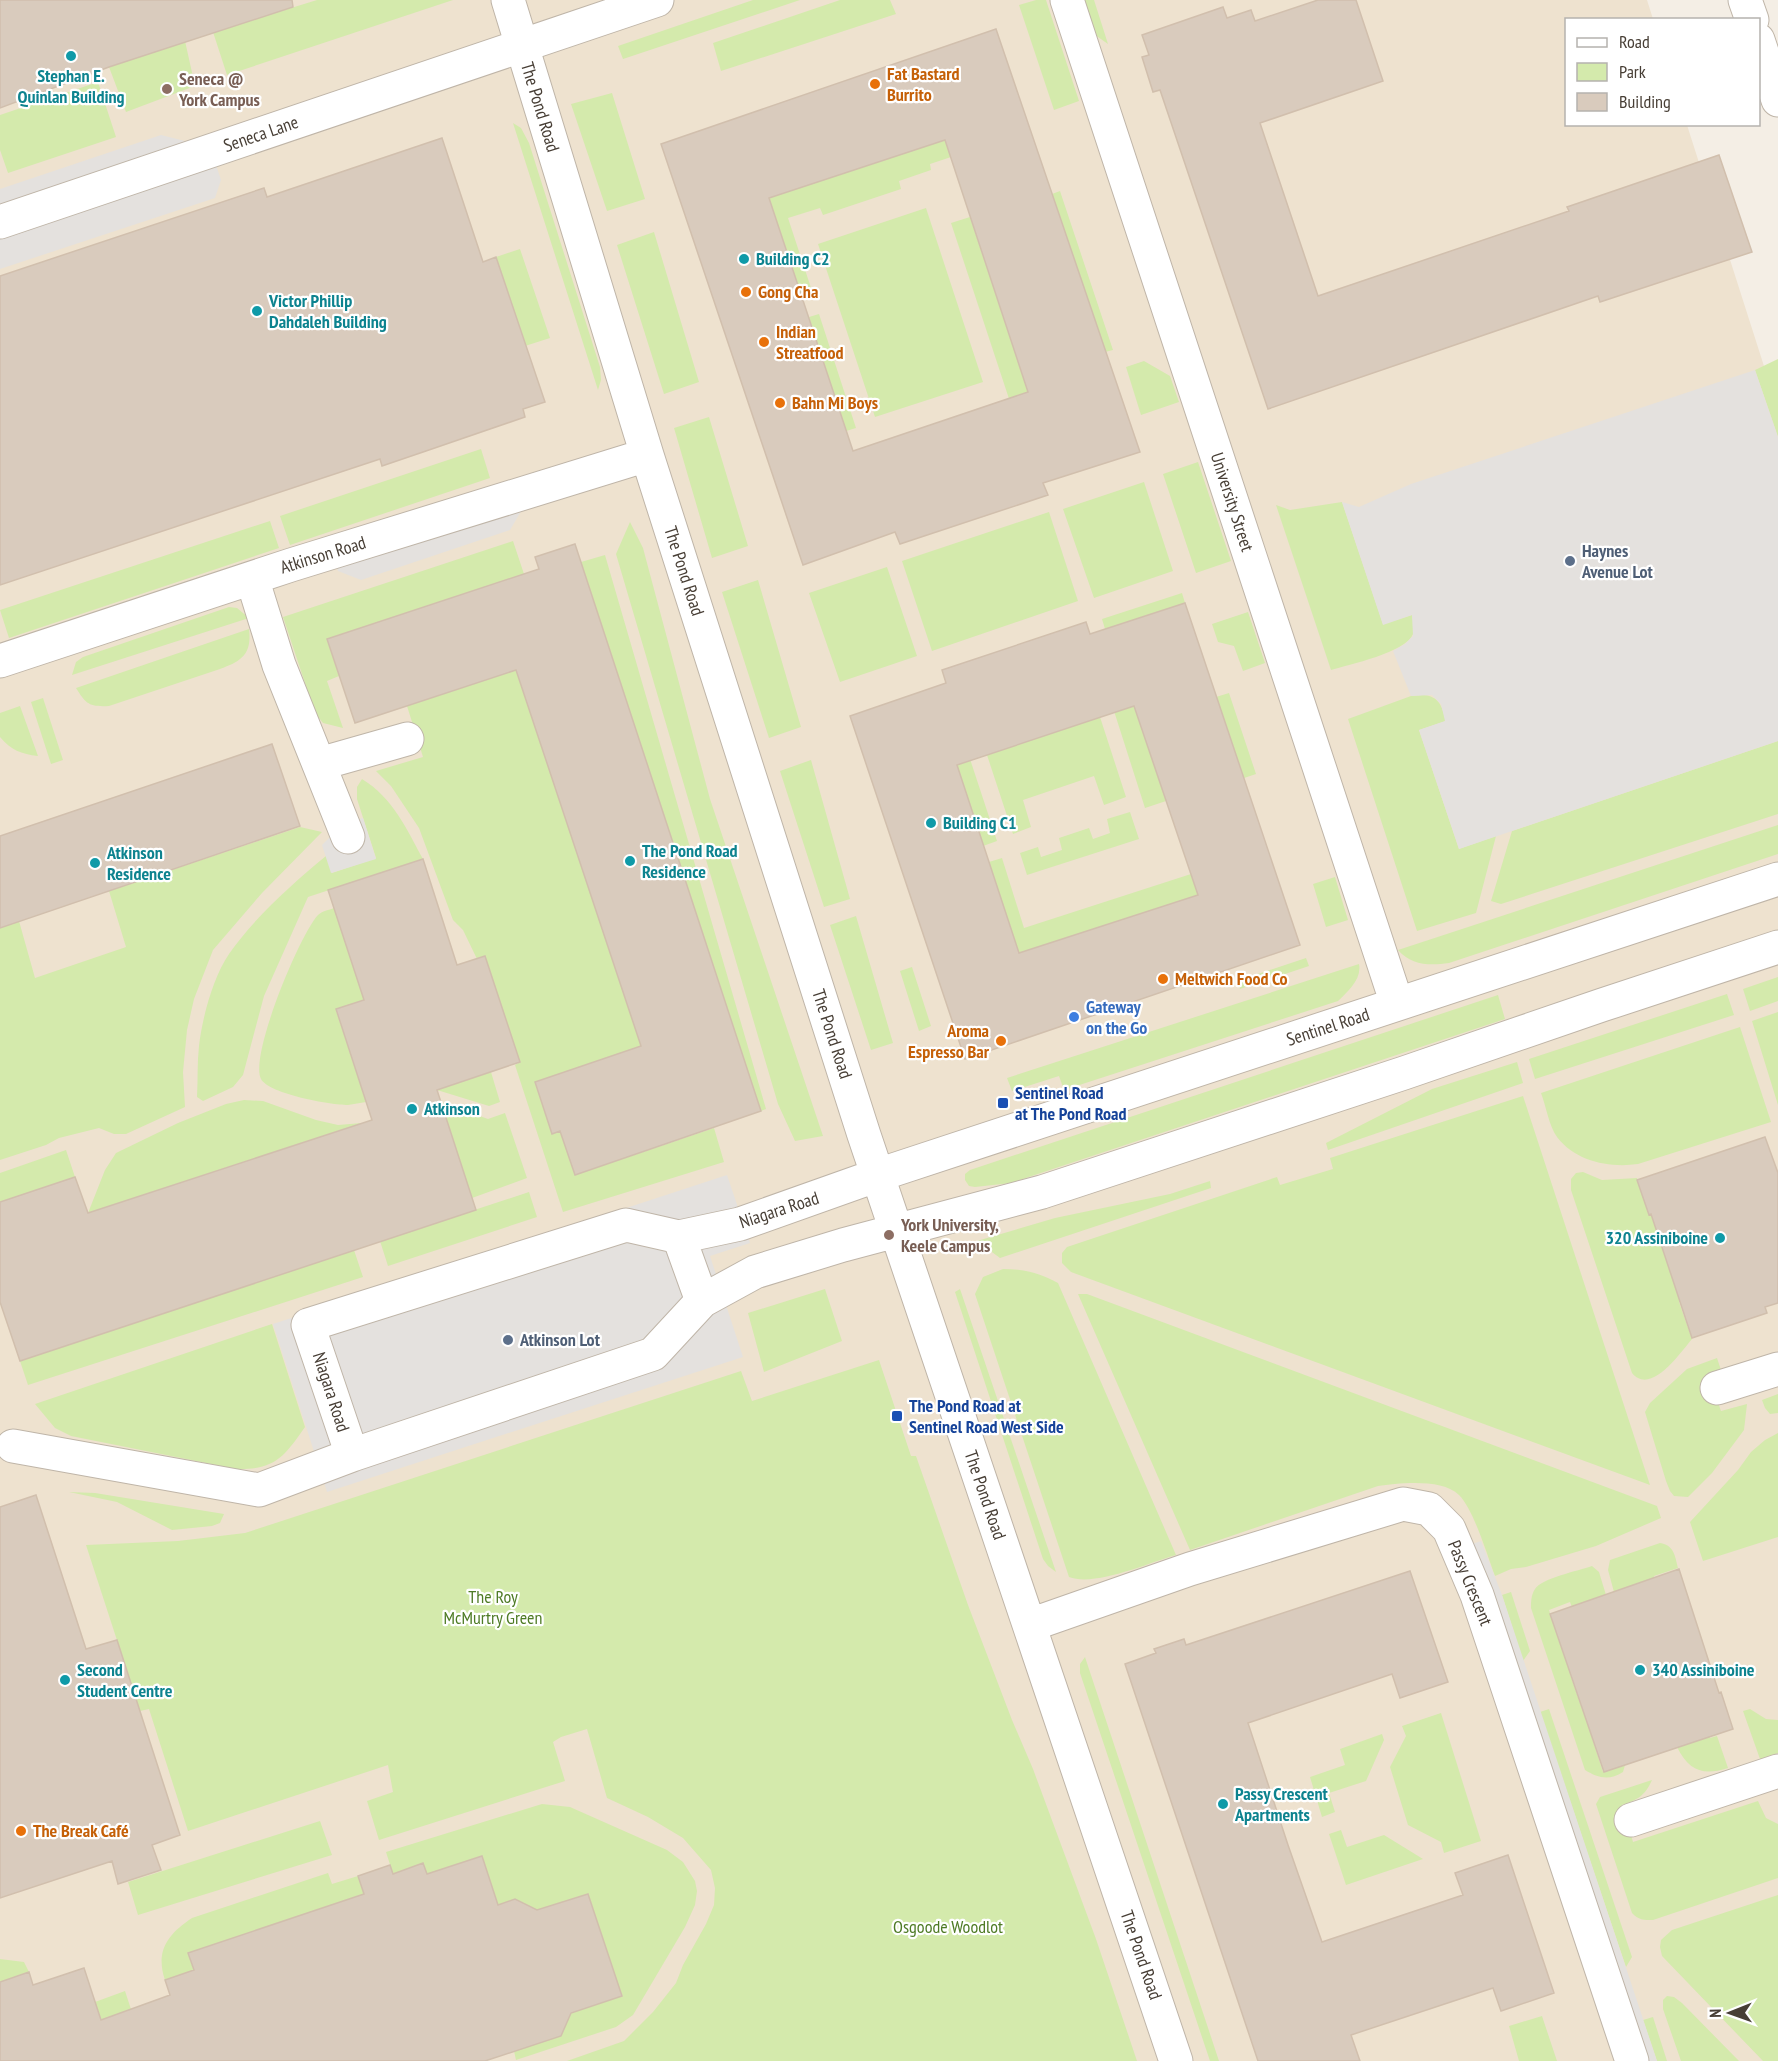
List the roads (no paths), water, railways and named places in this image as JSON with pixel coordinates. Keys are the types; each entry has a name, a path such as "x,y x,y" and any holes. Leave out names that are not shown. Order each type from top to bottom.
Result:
{"street":[{"name":"The Pond Road","path":"508,0 647,455 896,1232 1176,2061"},
{"name":"Seneca Lane","path":"0,222 657,0"},
{"name":"University Street","path":"1067,0 1397,1004"},
{"path":"1745,0 1751,18"},
{"path":"1767,50 1778,100"},
{"name":"Atkinson Road","path":"0,661 252,578 647,455"},
{"path":"252,578 279,665 348,837"},
{"path":"319,764 407,739"},
{"name":"Sentinel Road","path":"878,1175 1778,879"},
{"path":"896,1232 1053,1188 1404,1073 1778,946"},
{"name":"Niagara Road","path":"878,1175 740,1224 679,1237 626,1225 308,1325 352,1455 653,1354 702,1301 755,1272 843,1245 896,1232"},
{"path":"679,1237 702,1301"},
{"path":"1717,1388 1778,1368"},
{"path":"13,1446 259,1490 352,1455"},
{"name":"Passy Crescent","path":"1030,1624 1190,1569 1403,1504 1429,1509 1449,1529 1478,1595 1632,2061"},
{"path":"1631,1820 1778,1771"}],"place":[{"name":"Stephan E. Quinlan Building","path":"71,56"},
{"name":"Fat Bastard Burrito","path":"875,84"},
{"name":"Seneca @ York Campus","path":"167,89"},
{"name":"Building C2","path":"744,259"},
{"name":"Gong Cha","path":"746,292"},
{"name":"Victor Phillip Dahdaleh Building","path":"257,311"},
{"name":"Indian Streatfood","path":"764,342"},
{"name":"Bahn Mi Boys","path":"780,403"},
{"name":"Haynes Avenue Lot","path":"1570,561"},
{"name":"Building C1","path":"931,823"},
{"name":"The Pond Road Residence","path":"630,861"},
{"name":"Atkinson Residence","path":"95,863"},
{"name":"Meltwich Food Co","path":"1163,979"},
{"name":"Gateway on the Go","path":"1074,1017"},
{"name":"Aroma Espresso Bar","path":"1001,1041"},
{"name":"Sentinel Road at The Pond Road","path":"1003,1103"},
{"name":"Atkinson","path":"412,1109"},
{"name":"York University, Keele Campus","path":"889,1235"},
{"name":"320 Assiniboine","path":"1720,1238"},
{"name":"Atkinson Lot","path":"508,1340"},
{"name":"The Pond Road at Sentinel Road West Side","path":"897,1416"},
{"name":"340 Assiniboine","path":"1640,1670"},
{"name":"Second Student Centre","path":"65,1680"},
{"name":"Passy Crescent Apartments","path":"1223,1804"},
{"name":"The Break Café","path":"21,1831"}],"park label":[{"name":"The Roy McMurtry Green","path":"493,1607"},
{"name":"Osgoode Woodlot","path":"948,1927"}]}
